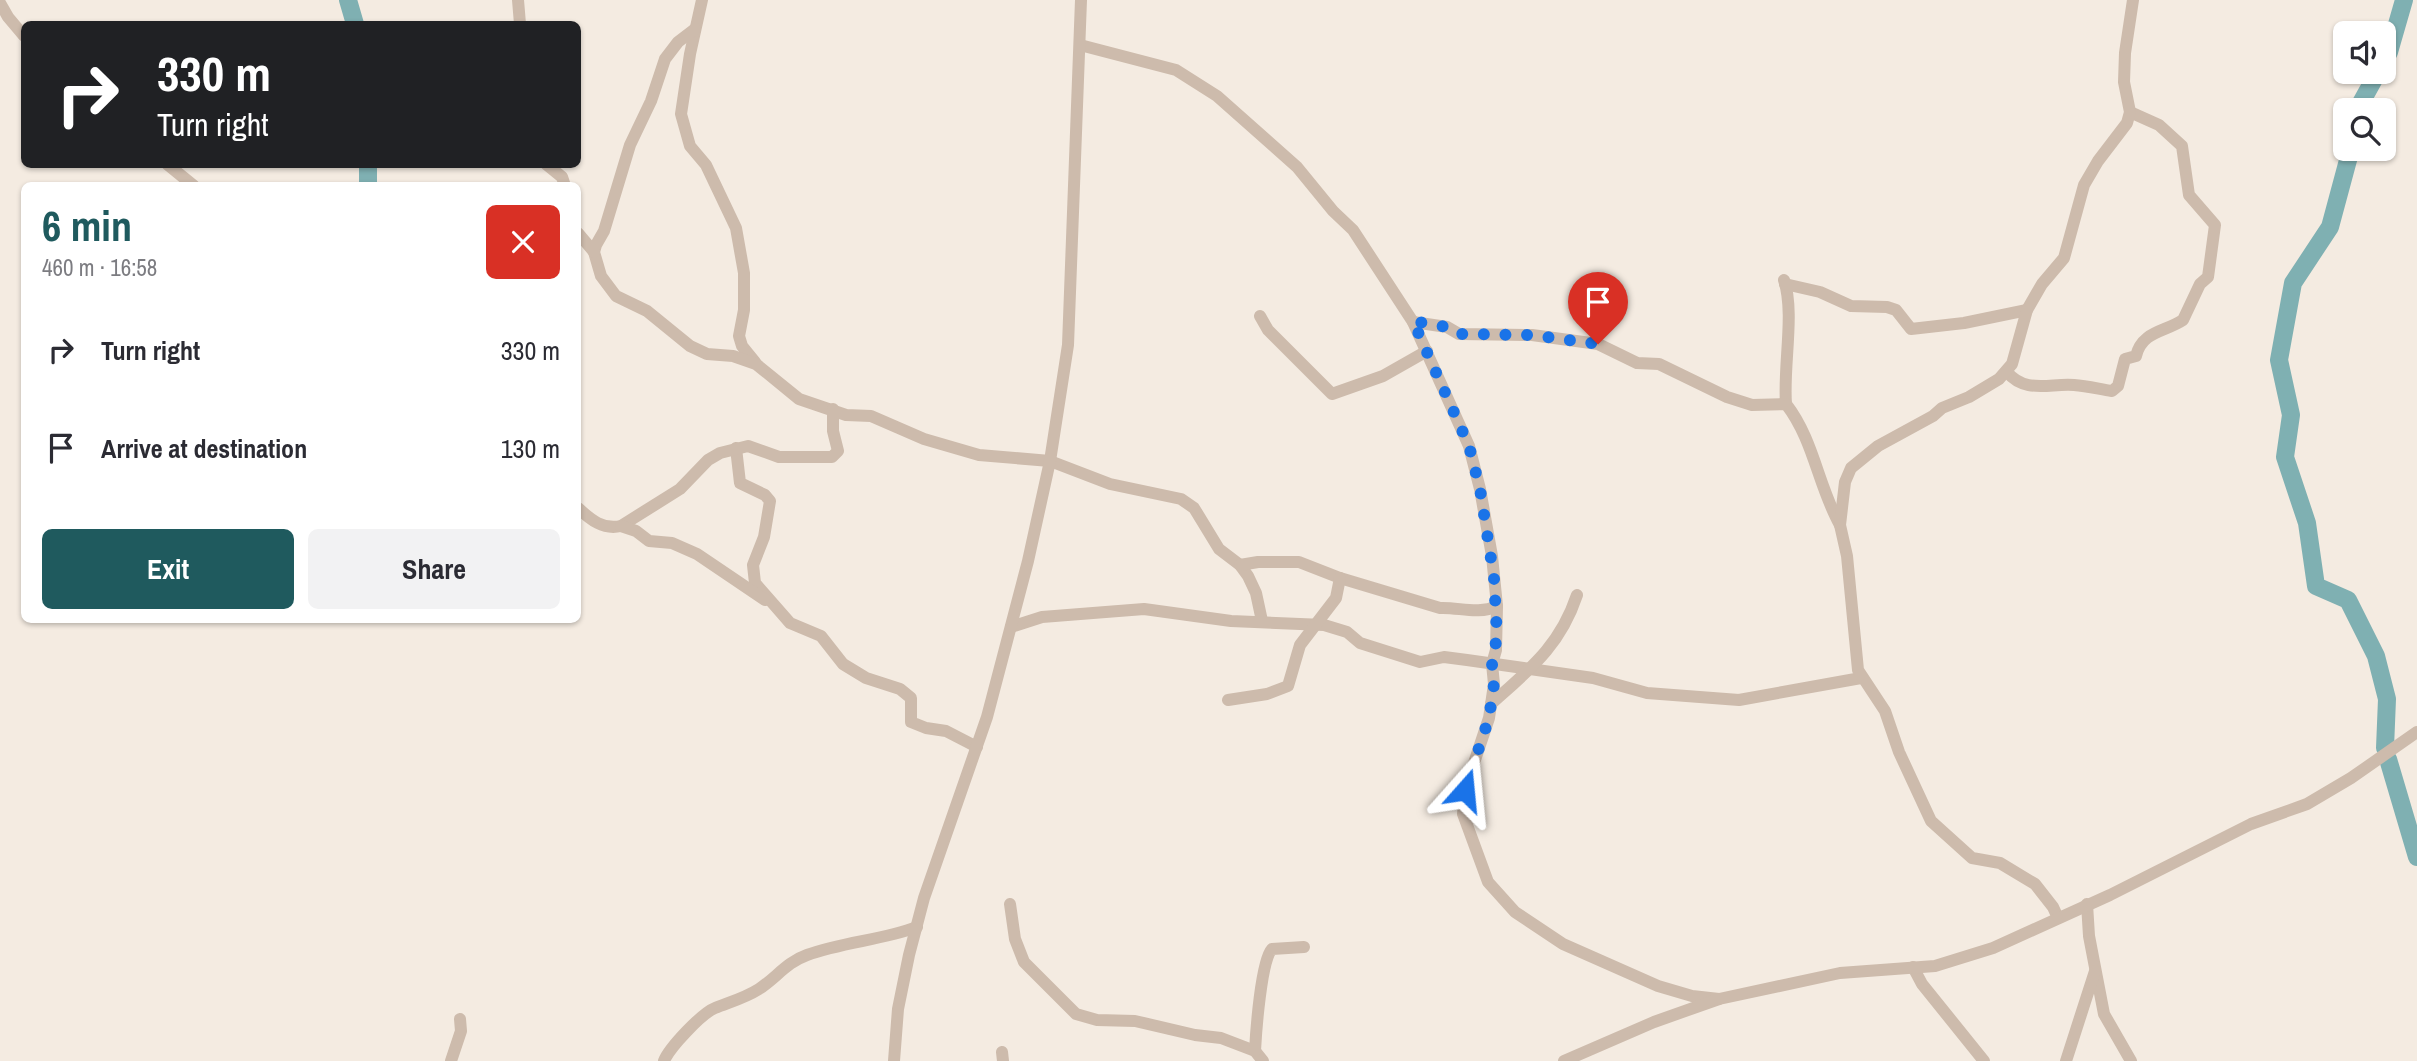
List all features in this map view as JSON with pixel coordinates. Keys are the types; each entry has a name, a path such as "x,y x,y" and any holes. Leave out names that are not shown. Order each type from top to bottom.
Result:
{"street":[{"path":"518,0 520,21"},
{"path":"702,0 681,114 690,146 706,165 741,243 744,284 739,336 741,346 756,364 791,394 846,415 871,416 924,439 979,455 1050,461 1095,479 1170,496 1190,504 1219,549 1240,565 1256,593 1262,621"},
{"path":"894,1061 898,1009 917,926 977,747 1011,627 1050,461 1068,345 1081,0"},
{"path":"1840,525 1845,482 1851,468 1878,446 1933,416 1954,401 1969,397 2007,373 2017,353 2027,310 2042,284 2064,258 2084,185 2098,161 2124,129 2130,111 2124,82 2124,53 2133,0"},
{"path":"0,3 21,32"},
{"path":"594,252 604,231 630,145 651,101 665,59 678,42 695,29"},
{"path":"1080,45 1176,70 1217,96 1297,167 1333,211 1353,230 1413,321 1469,446 1492,556 1497,606 1496,650 1492,664 1494,684 1491,704 1465,790 1463,814 1477,857 1498,896 1531,925 1615,968 1658,986 1692,996 1719,999"},
{"path":"2007,373 2018,383 2052,388 2071,384 2112,391 2118,386 2125,359 2136,356 2149,335 2183,320 2200,284 2208,277 2215,225 2189,195 2182,146 2159,125 2130,111"},
{"path":"172,168 189,182"},
{"path":"551,168 562,177 564,182"},
{"path":"581,237 594,252 601,276 616,296 647,310 690,346 707,354 733,356 756,364"},
{"path":"2027,310 1964,323 1911,329 1896,310 1887,307 1852,306 1784,280 1789,299 1784,360 1786,404 1818,466 1829,505 1840,525 1847,556 1854,643 1861,678 1885,711 1899,752 1931,821 1972,858 2000,863 2035,884 2053,907 2057,918"},
{"path":"1260,316 1268,330 1332,394 1383,376 1427,351"},
{"path":"1413,321 1447,327 1459,334 1532,335 1598,344 1636,363 1659,364 1727,397 1752,405 1786,404"},
{"path":"581,510 601,525 611,528 621,526 680,489 708,460 736,448 748,446 779,457 832,457 838,451 833,431 833,409"},
{"path":"736,448 740,483 765,495 770,501 764,537 755,554 753,574 755,583 770,603 790,623 821,636 843,664 866,678 900,689 911,698 911,722 946,731 977,747"},
{"path":"621,526 636,531 649,541 672,543 697,554 770,603"},
{"path":"1240,565 1299,562 1340,578 1440,608 1457,607 1480,612 1497,606"},
{"path":"1228,700 1267,694 1288,686 1300,645 1336,598 1340,578"},
{"path":"1491,704 1531,668 1560,635 1577,595"},
{"path":"1011,627 1042,617 1144,609 1210,619 1335,627 1360,643 1420,662 1444,657 1593,678 1647,693 1739,700 1861,678"},
{"path":"1564,1061 1654,1022 1719,999 1840,973 1936,966 1963,958 2057,918 2251,824 2307,804 2351,778 2417,732"},
{"path":"1010,904 1014,939 1024,962 1076,1014 1097,1020 1135,1021 1195,1035 1222,1038 1259,1056 1262,979 1268,953 1272,949 1304,947"},
{"path":"2087,904 2089,936 2104,1014 2131,1061"},
{"path":"664,1061 673,1044 689,1032 704,1015 756,991 791,962 850,942 898,934 917,926"},
{"path":"1913,967 1922,984 1984,1061"},
{"path":"2066,1061 2096,967"},
{"path":"451,1061 461,1031 460,1019"}],"waterway":[{"path":"348,0 354,21"},
{"path":"2396,28 2404,0"},
{"path":"2364,98 2371,84"},
{"path":"2348,161 2330,227 2293,283 2279,360 2291,415 2285,457 2307,523 2316,586 2348,600 2376,656 2387,699 2385,748"},
{"path":"368,168 368,182"},
{"path":"2388,759 2417,857"}],"route":[{"path":"1465,790 1489,718 1494,684 1492,664 1496,650 1497,606 1492,556 1469,446 1413,321 1447,327 1459,334 1532,335 1598,344"}]}
